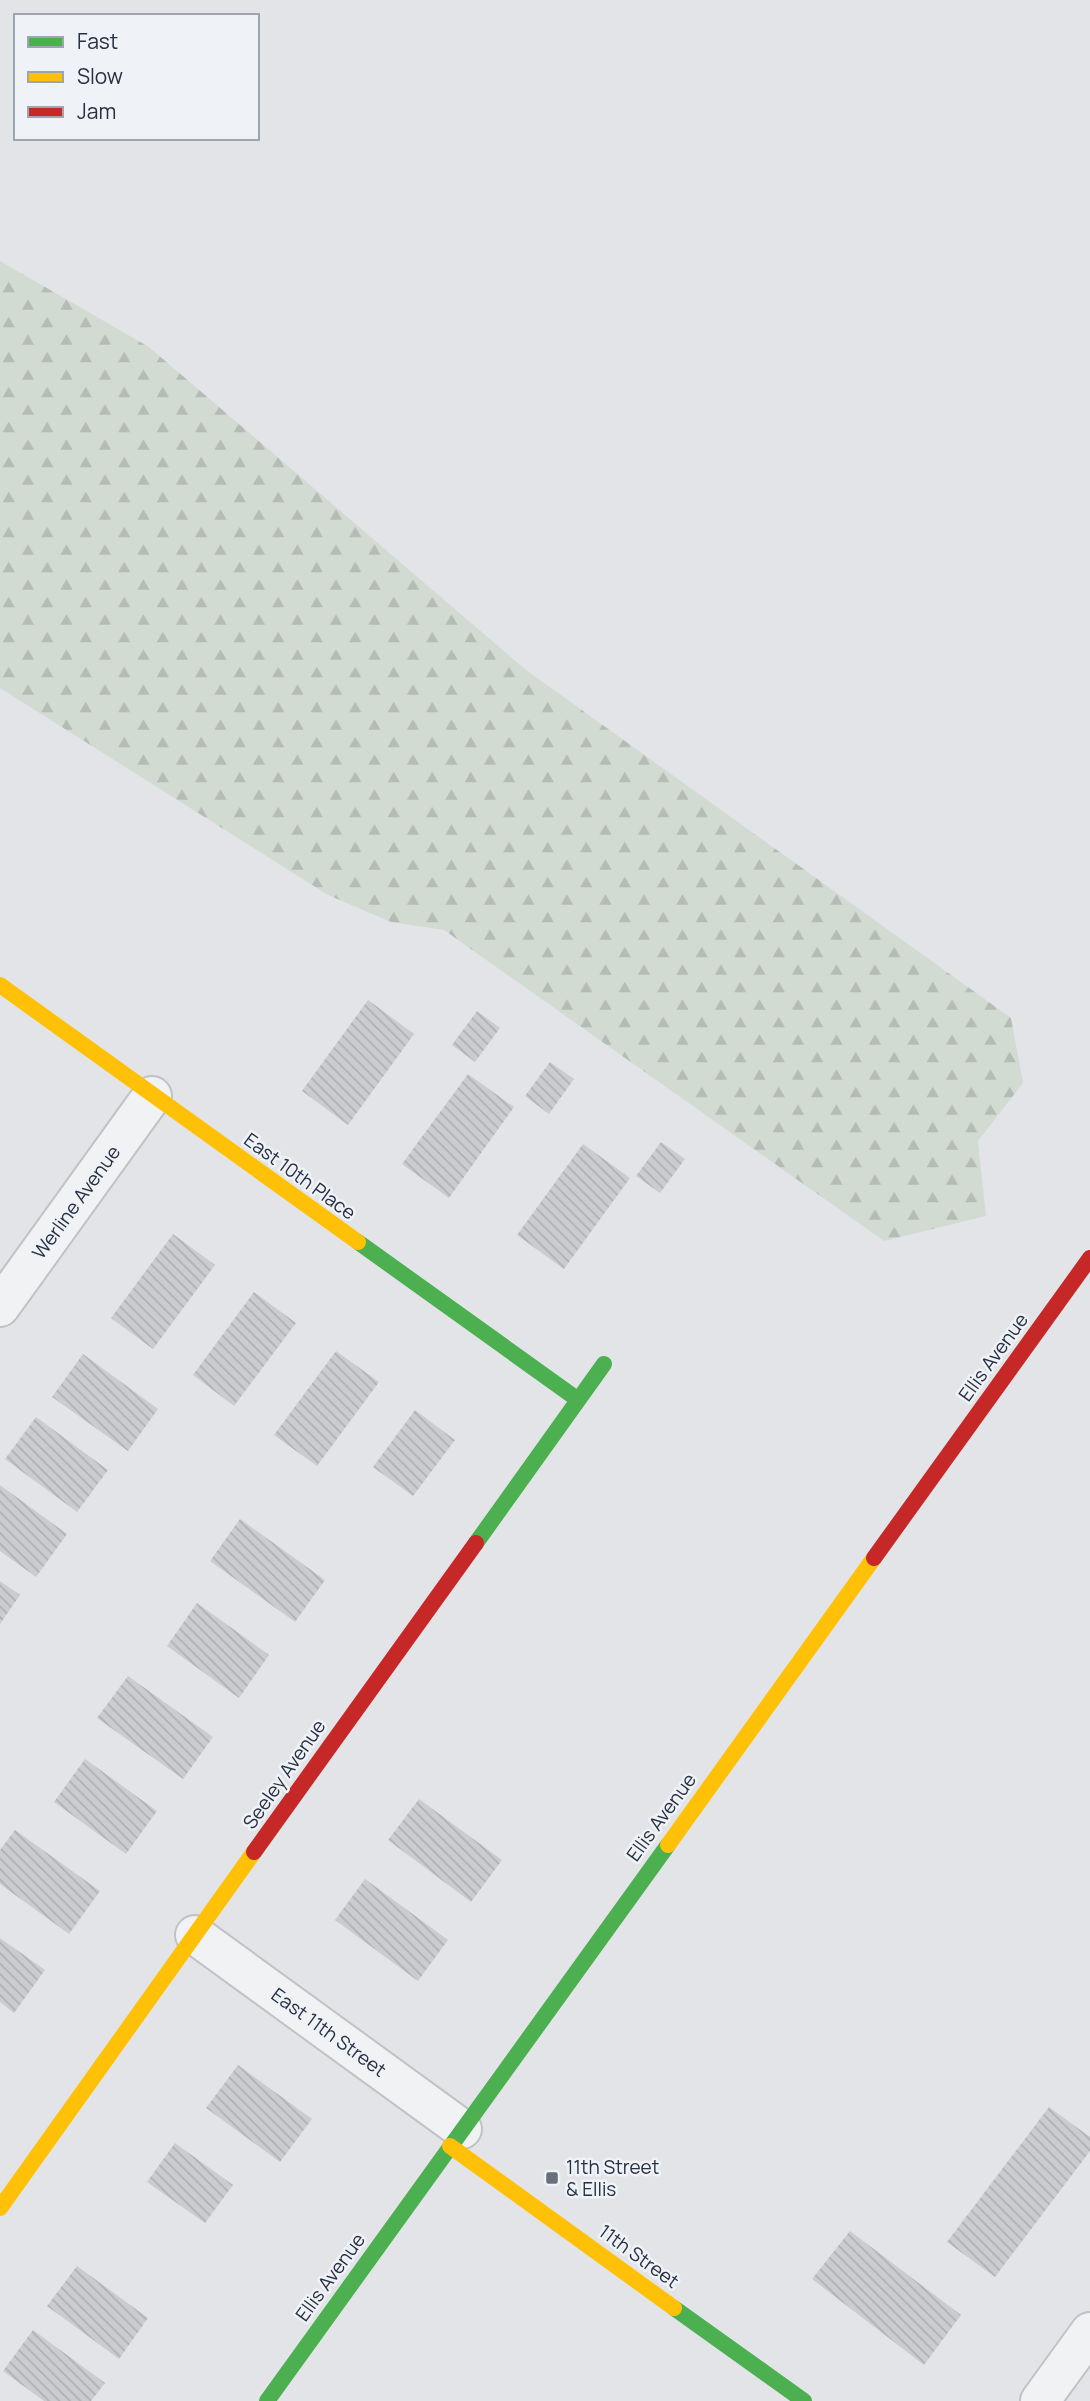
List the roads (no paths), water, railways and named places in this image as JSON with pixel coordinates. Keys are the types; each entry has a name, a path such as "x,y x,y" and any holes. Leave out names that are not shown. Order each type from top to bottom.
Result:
{"street":[{"name":"East 10th Place","path":"0,985 577,1399"},
{"name":"Werline Avenue","path":"0,1307 152,1096"},
{"name":"Ellis Avenue","path":"267,2401 1090,1258"},
{"name":"Seeley Avenue","path":"0,2208 604,1364"},
{"name":"East 11th Street","path":"195,1935 456,2137"},
{"name":"11th Street","path":"456,2137 804,2401"},
{"path":"1040,2401 1090,2332"}],"place":[{"name":"11th Street & Ellis","path":"552,2178"}]}
